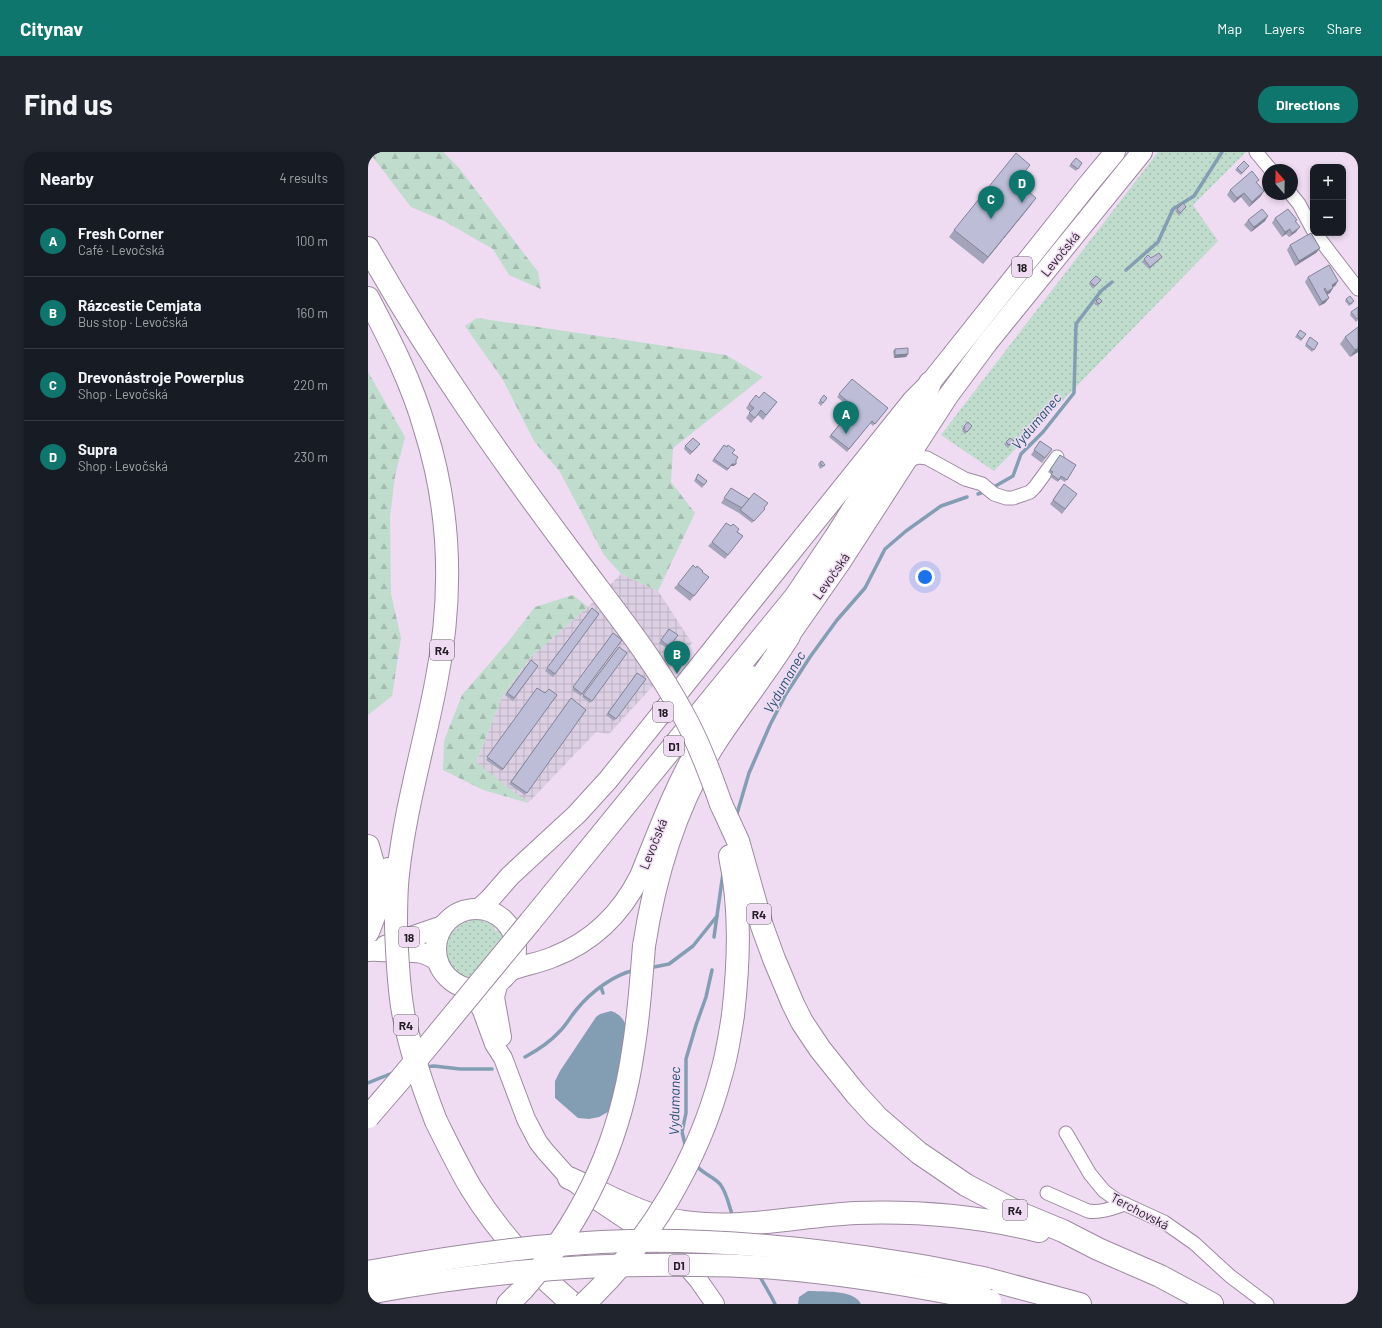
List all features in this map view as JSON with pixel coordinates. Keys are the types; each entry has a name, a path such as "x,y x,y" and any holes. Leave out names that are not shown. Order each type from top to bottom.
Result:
{"highway":[{"name":"R4","path":"368,248 409,317 478,424 518,482 634,637 669,689 698,745 721,804 738,841 762,926 785,987 802,1022 820,1049 856,1094 877,1117 919,1153 966,1185 1017,1212 1063,1231 1098,1249 1160,1276 1212,1304"},
{"name":"R4","path":"368,298 400,362 416,400 425,427 433,455 440,490 447,552 447,586 442,648 403,842 398,874 396,926 397,965 403,1012 419,1075 436,1121 471,1188 500,1228 528,1261 555,1289 573,1304"},
{"name":"D1","path":"368,1117 530,922 768,630 815,569 923,402 930,383"},
{"path":"516,1297 541,1269 580,1212 609,1150 621,1111 634,1050 644,946 652,905 662,863 674,825 689,791 714,744 772,663 789,636"},
{"path":"584,1304 626,1260 667,1202 684,1171 700,1136 721,1075 734,1015 738,979 739,948 735,890 721,804"},
{"path":"371,939 390,864 403,842"},
{"path":"368,846 375,870 371,939"},
{"path":"568,1178 633,1208 652,1215 683,1222 719,1224 755,1223 856,1213 924,1214 959,1217 1018,1227 1050,1234 1098,1249"},
{"name":"D1","path":"368,1272 488,1253 582,1243 630,1241 733,1244 804,1249 912,1264 987,1279 1080,1304"},
{"path":"528,1261 555,1304"},
{"name":"D1","path":"368,1294 455,1279 507,1273 581,1267 669,1264 774,1268 818,1272 912,1285 997,1302"}],"main road":[{"name":"Levočská","path":"478,909 489,900 510,876 577,814 608,780 1115,152"},
{"name":"Levočská","path":"471,989 483,988 521,966 542,961 574,948 610,921 621,908 640,876 672,798 698,747 722,712 766,657 789,636 840,563 948,396 988,342 1142,152"},
{"name":"Levočská","path":"371,939 399,940 443,926 451,917 461,912 478,909 491,912 506,923 513,934 516,946 514,959 504,976"},
{"name":"18","path":"437,960 437,940 443,926"},
{"name":"18","path":"371,939 398,952 418,951 426,953 437,960"},
{"path":"437,960 443,972 450,979 462,987 471,989 482,1011 494,1044 503,1058 532,1132 545,1151 568,1178 596,1200 675,1253 699,1281 715,1304"},
{"path":"503,1058 502,1041 495,997 504,976"}],"street":[{"path":"1256,152 1266,164"},
{"path":"1296,200 1310,224"},
{"path":"1317,236 1358,289"},
{"path":"931,422 929,450 933,461"},
{"path":"905,461 924,457 965,479 982,484 994,494 1006,498 1013,498 1030,492 1057,456"},
{"name":"Terchovská","path":"1066,1133 1090,1174 1104,1191 1118,1201 1164,1222 1194,1243 1230,1276 1267,1304"},
{"path":"1047,1192 1088,1211 1104,1211 1125,1204"}],"shaded area":[{"path":"621,574 658,591 692,643 609,734 596,732 528,803 476,763 502,697 530,658 588,607"}],"green space":[{"path":"369,152 443,152 459,168 538,272 541,289 509,275 493,249 444,221 411,207"},
{"path":"1158,152 1246,152 1193,205 1218,241 994,471 941,435"},
{"path":"477,318 726,355 763,377 673,448 671,482 695,513 658,591 621,574 604,555 560,472 534,441 503,380 465,326"},
{"path":"368,372 405,437 395,476 390,516 391,594 401,638 392,696 368,715"},
{"path":"573,595 588,607 530,658 502,697 476,762 528,803 483,790 443,770 444,741 462,695 508,642 535,607"},
{"path":"470,918 477,918 484,922 487,920 493,925 495,931 500,930 504,938 472,979 468,976 464,979 458,975 455,968 451,970 447,963 448,956 444,954 444,950 445,945 449,941 446,938 449,932 457,929 456,924 458,923 464,921 469,922"}],"water":[{"path":"611,1011 622,1018 627,1029 613,1103 608,1112 599,1117 589,1119 578,1118 555,1098 555,1081 596,1017 600,1014"},
{"path":"808,1291 847,1294 858,1299 861,1304 798,1304 799,1297"}],"building":[{"path":"1016,153 1030,165 1017,182 1036,198 988,257 954,230"},
{"path":"1076,158 1082,163 1078,169 1071,164"},
{"path":"1244,161 1249,166 1242,173 1237,168"},
{"path":"1252,171 1259,180 1256,182 1262,189 1262,193 1252,202 1244,193 1237,198 1230,190"},
{"path":"1183,203 1186,207 1180,213 1177,209"},
{"path":"1262,209 1268,216 1254,227 1248,220"},
{"path":"1288,209 1297,220 1295,221 1300,227 1292,233 1290,229 1285,232 1275,218"},
{"path":"1310,234 1310,236 1313,236 1320,248 1299,261 1290,245"},
{"path":"1159,253 1162,257 1150,267 1144,259 1148,255 1151,258"},
{"path":"1329,265 1338,281 1332,285 1333,288 1327,292 1325,288 1324,289 1329,298 1322,302 1308,277"},
{"path":"1096,276 1101,280 1095,286 1090,282"},
{"path":"1350,296 1354,301 1350,304 1346,299"},
{"path":"1099,298 1102,301 1099,304 1096,301"},
{"path":"1358,307 1358,319 1357,319 1351,312"},
{"path":"1358,327 1358,348 1355,350 1345,337"},
{"path":"1300,330 1306,334 1302,339 1297,335"},
{"path":"1310,337 1318,343 1314,350 1306,344"},
{"path":"908,348 908,354 895,355 895,349"},
{"path":"852,379 888,408 875,424 872,421 849,449 831,435 854,407 839,394"},
{"path":"764,392 777,402 766,415 761,410 755,418 749,413 754,408 749,404 756,395 759,398"},
{"path":"824,395 827,398 823,403 820,400"},
{"path":"1044,408 1047,411 1043,415 1047,418 1045,420 1038,415"},
{"path":"968,422 972,426 967,432 963,429"},
{"path":"693,438 700,444 692,452 685,446"},
{"path":"1010,438 1014,441 1009,445 1006,442"},
{"path":"1040,441 1052,449 1045,458 1034,450"},
{"path":"724,445 727,447 728,445 735,450 732,453 738,457 736,464 732,464 728,469 714,459"},
{"path":"1060,455 1076,465 1067,480 1061,476 1059,480 1051,474 1053,472 1050,470"},
{"path":"822,461 825,465 822,466 820,462"},
{"path":"698,474 707,481 704,485 696,479"},
{"path":"1064,484 1077,494 1065,509 1053,500"},
{"path":"731,488 749,499 742,508 724,498"},
{"path":"754,493 768,503 764,508 765,509 754,521 740,510"},
{"path":"726,523 731,526 733,524 739,529 737,532 743,536 728,555 712,542"},
{"path":"693,565 696,568 697,566 709,577 694,596 678,584"},
{"path":"592,608 599,614 555,674 547,668"},
{"path":"669,629 678,635 669,647 661,640"},
{"path":"613,633 622,640 582,694 573,687"},
{"path":"619,647 627,653 592,701 583,695"},
{"path":"531,660 538,666 514,698 507,693"},
{"path":"637,673 646,679 616,719 608,713"},
{"path":"537,688 545,693 549,689 557,695 503,769 487,757"},
{"path":"571,698 586,710 527,793 511,782"}],"waterway":[{"name":"Vydumanec","path":"1126,270 1158,242 1173,209 1194,196 1222,152"},
{"name":"Vydumanec","path":"992,488 1013,476 1021,454 1043,432 1074,393 1076,324 1101,291 1112,282"},
{"name":"Vydumanec","path":"978,494 986,491"},
{"name":"Vydumanec","path":"736,817 749,773 770,725 786,694 810,657 837,620 865,588 885,549 906,531 941,506 967,497"},
{"name":"Vydumanec","path":"714,937 723,873"},
{"path":"649,968 669,964 693,946 717,916"},
{"path":"525,1057 544,1046 556,1035 583,1003 603,985 627,972 635,970"},
{"name":"Vydumanec","path":"686,1148 682,1132 686,1113 686,1059 706,997 712,970"},
{"path":"601,987 603,993"},
{"path":"424,1067 434,1066 460,1069 492,1069"},
{"path":"368,1083 395,1072"},
{"name":"Vydumanec","path":"695,1164 700,1170 720,1184 726,1195 733,1217"},
{"name":"Vydumanec","path":"759,1275 775,1304"}],"place":[{"name":"Supra","path":"1022,203"},
{"name":"Drevonástroje Powerplus","path":"991,219"},
{"name":"Fresh Corner","path":"846,434"},
{"name":"Rázcestie Cemjata","path":"677,674"}]}
